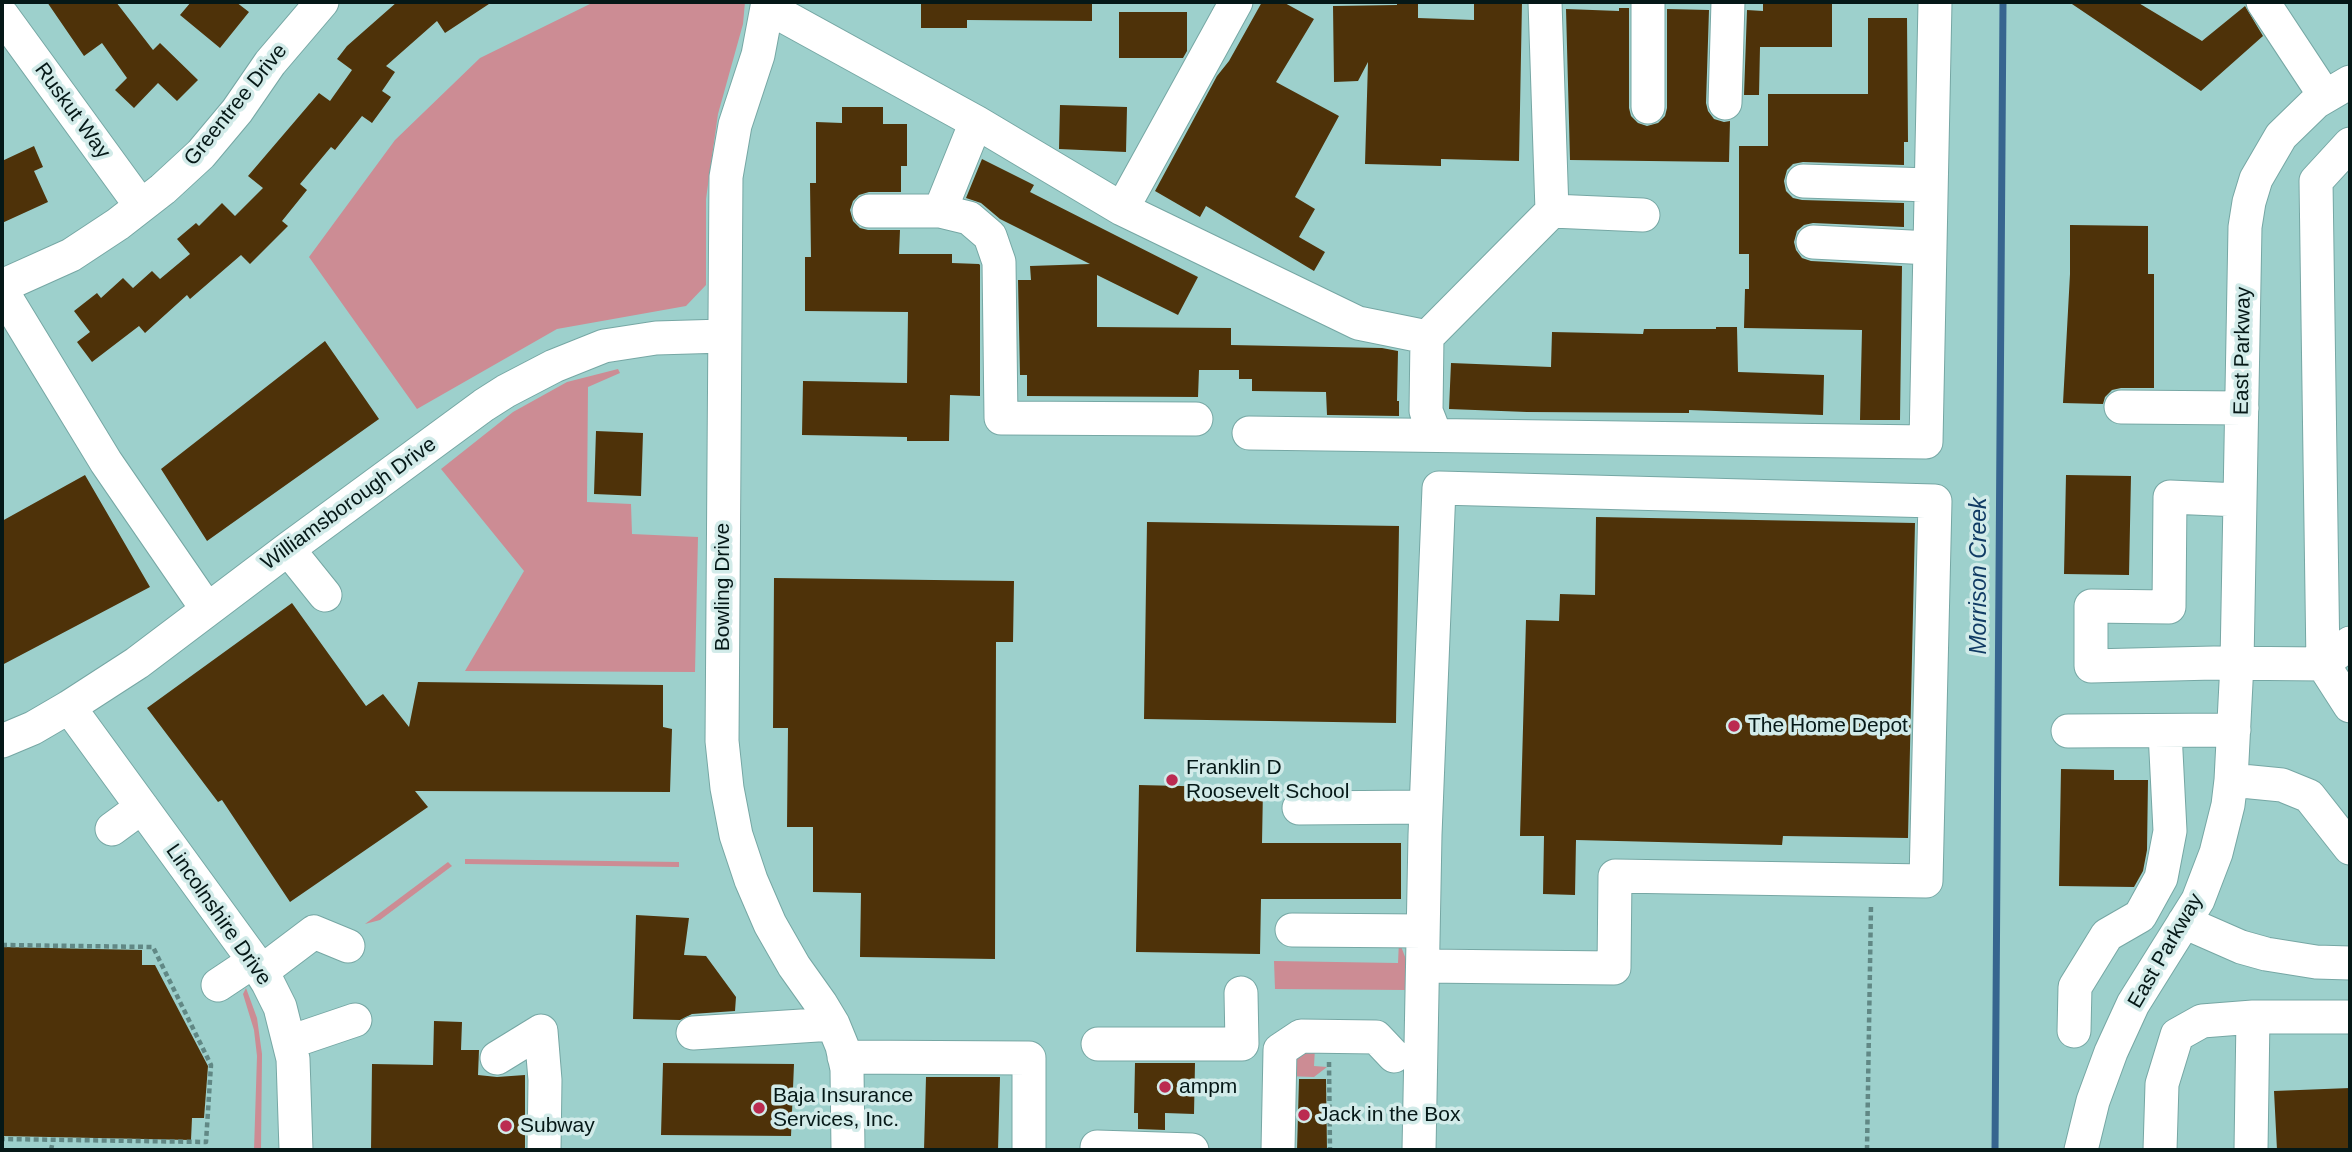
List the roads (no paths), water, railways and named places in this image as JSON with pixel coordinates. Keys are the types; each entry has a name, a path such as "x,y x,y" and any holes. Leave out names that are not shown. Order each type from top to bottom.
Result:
{"street":[{"path":"1122,209 1236,2"},
{"path":"1435,435 1426,411 1427,337 1552,211 1545,2"},
{"path":"1648,2 1648,107"},
{"path":"1725,103 1728,2"},
{"path":"1249,433 1926,442 1935,2"},
{"path":"2263,2 2338,89"},
{"name":"Greentree Drive","path":"2,288 71,255 118,225 201,154 237,111 316,4"},
{"path":"768,4 976,121 1122,209 1358,323 1427,337"},
{"name":"Bowling Drive","path":"768,4 758,55 732,138 726,177 722,741 727,788 751,880 770,924 833,1024 844,1057 847,1069 848,1150"},
{"name":"Ruskut Way","path":"2,15 141,206"},
{"name":"East Parkway","path":"2081,1150 2093,1101 2111,1052 2133,1004 2198,900 2216,853 2231,780 2234,730 2245,227 2256,179 2281,136 2297,118 2338,89"},
{"path":"940,211 976,121"},
{"path":"2350,144 2316,181 2323,664 2350,706"},
{"path":"1803,181 1930,185"},
{"path":"869,211 940,211 969,218 990,236 999,262 1001,418 1196,419"},
{"path":"1552,211 1643,215"},
{"path":"1813,242 1930,248"},
{"path":"2,288 106,462 207,609"},
{"name":"Williamsborough Drive","path":"2,741 33,728 137,663 484,405 554,366 604,346 682,336 724,336"},
{"path":"2121,407 2242,408"},
{"path":"1419,1150 1407,1056 1423,966 1426,807 1439,488 1935,501 1926,881 1615,876 1614,968 1423,966"},
{"path":"2240,500 2170,497 2169,607 2091,606 2091,666 2323,664 2350,643"},
{"path":"288,549 325,595"},
{"name":"Lincolnshire Drive","path":"69,707 258,967 280,1007 290,1042 295,1086 296,1150"},
{"path":"2068,731 2234,730"},
{"path":"2074,1031 2075,987 2107,935 2140,916 2161,878 2170,831 2165,732"},
{"path":"2231,780 2282,785 2309,796 2350,848"},
{"path":"112,829 142,807"},
{"path":"1299,808 1426,807"},
{"path":"2184,922 2241,947 2266,954 2316,962 2350,963"},
{"path":"1292,930 1423,932"},
{"path":"218,985 258,967 314,932 348,946"},
{"path":"1098,1045 1242,1044 1241,993"},
{"path":"2251,1150 2253,1017"},
{"path":"2160,1150 2162,1084 2177,1035 2202,1021 2253,1017 2350,1017"},
{"path":"290,1042 355,1020"},
{"path":"693,1033 833,1024"},
{"path":"497,1058 541,1031 545,1080 544,1150"},
{"path":"1278,1150 1280,1049 1301,1036 1377,1037 1407,1056"},
{"path":"1343,1056 1407,1056"},
{"path":"844,1057 1029,1058 1029,1150"},
{"path":"1097,1147 1192,1150"}],"waterway":[{"name":"Morrison Creek","path":"1995,1150 2003,2"}],"place":[{"name":"The Home Depot","path":"1734,726"},
{"name":"Franklin D Roosevelt School","path":"1172,780"},
{"name":"ampm","path":"1165,1087"},
{"name":"Baja Insurance Services, Inc.","path":"759,1108"},
{"name":"Jack in the Box","path":"1304,1115"},
{"name":"Subway","path":"506,1126"}]}
